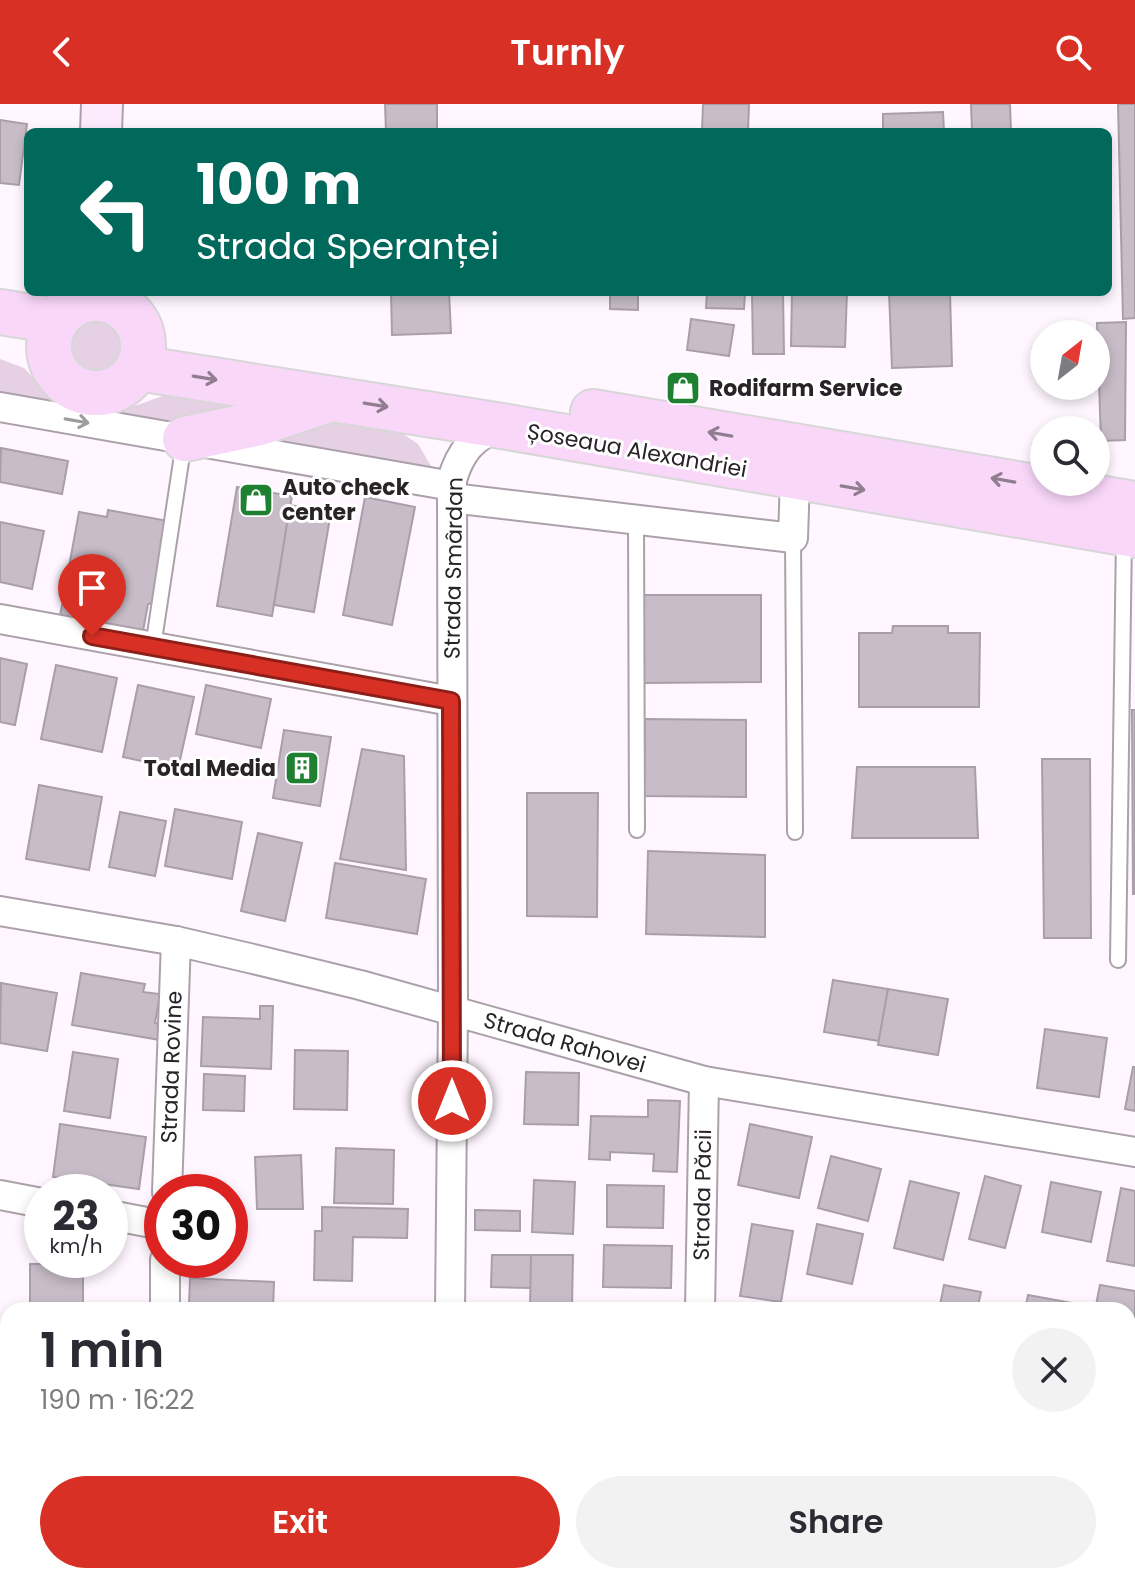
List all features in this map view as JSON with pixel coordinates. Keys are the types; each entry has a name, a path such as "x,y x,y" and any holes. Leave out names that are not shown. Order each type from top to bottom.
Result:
{"main road":[{"path":"98,296 124,308 134,318 140,353 125,384 114,389 90,392 68,383 53,364 53,337 67,309 98,296"},
{"path":"0,312 53,337"},
{"path":"0,343 53,337"},
{"name":"Șoseaua Alexandriei","path":"140,353 332,398 795,478 1131,524"},
{"name":"Șoseaua Alexandriei","path":"140,353 475,391 1131,524"},
{"path":"185,439 260,423 332,398"}],"street":[{"path":"101,128 102,104"},
{"path":"0,407 452,488 793,538 795,478"},
{"name":"Strada Smârdan","path":"450,1302 452,488 457,463 466,448 476,437 502,426"},
{"path":"0,619 451,701"},
{"name":"Strada Rahovei","path":"0,911 176,941 360,985 704,1081 1135,1152"},
{"name":"Strada Rovine","path":"168,1174 176,941"},
{"name":"Strada Păcii","path":"700,1302 704,1081"},
{"path":"0,1195 24,1200"},
{"path":"165,1278 165,1302"}],"lane":[{"path":"153,647 185,439"},
{"path":"636,517 637,830"},
{"path":"1118,960 1131,524"},
{"path":"793,538 795,832"}],"shaded area":[{"path":"96,314 119,323 128,346 119,369 96,378 73,369 64,346 73,323"},
{"path":"0,359 24,368 60,407 0,397"},
{"path":"177,391 393,427 418,444 431,466 429,469 106,416"}],"building":[{"path":"385,104 437,104 437,128 386,128"},
{"path":"703,104 749,104 748,128 702,128"},
{"path":"971,104 1010,104 1011,128 972,128"},
{"path":"1118,104 1135,104 1135,318 1123,319"},
{"path":"943,112 944,128 883,128 883,114"},
{"path":"0,120 27,124 24,128 19,185 0,183"},
{"path":"391,296 449,296 451,333 392,335"},
{"path":"610,296 638,296 638,310 610,309"},
{"path":"707,296 745,296 744,309 706,308"},
{"path":"752,296 783,296 784,354 753,354"},
{"path":"792,296 847,296 845,347 791,346"},
{"path":"889,296 950,296 952,366 892,368"},
{"path":"691,319 734,325 729,356 687,350"},
{"path":"1126,322 1125,440 1110,441 1110,416 1100,416 1100,400 1110,400 1110,323"},
{"path":"1,448 68,461 62,494 0,482"},
{"path":"237,487 292,496 272,616 217,606"},
{"path":"365,497 415,507 392,625 343,615"},
{"path":"290,505 331,512 314,612 274,605"},
{"path":"108,510 168,521 154,603 148,604 143,631 60,616 79,512 107,517"},
{"path":"0,522 44,531 32,589 0,582"},
{"path":"644,595 761,595 761,682 644,683"},
{"path":"893,626 948,626 948,633 980,633 979,707 859,707 859,633 892,633"},
{"path":"0,658 27,664 15,725 0,722"},
{"path":"56,665 117,678 102,752 41,739"},
{"path":"138,685 194,697 178,769 123,757"},
{"path":"206,685 271,699 261,748 196,734"},
{"path":"1132,710 1135,710 1135,894 1133,894"},
{"path":"645,719 746,720 746,797 644,796"},
{"name":"Total Media","path":"284,730 331,737 320,806 273,798"},
{"path":"362,749 404,756 406,870 340,859"},
{"path":"1042,759 1090,759 1091,938 1044,938"},
{"path":"857,767 975,767 978,838 852,838"},
{"path":"39,785 102,797 89,870 26,859"},
{"path":"527,793 598,793 597,917 527,916"},
{"path":"175,809 242,822 232,879 165,866"},
{"path":"120,812 166,821 155,876 109,867"},
{"path":"258,833 302,843 285,921 241,911"},
{"path":"648,851 765,855 765,937 646,934"},
{"path":"335,863 426,879 417,934 326,918"},
{"path":"81,973 145,984 143,992 160,994 155,1023 163,1025 160,1040 72,1025"},
{"path":"833,980 888,989 879,1041 824,1032"},
{"path":"1,983 57,993 47,1051 0,1043"},
{"path":"888,989 948,999 938,1055 878,1045"},
{"path":"260,1006 273,1006 271,1069 201,1066 203,1017 260,1019"},
{"path":"1045,1029 1107,1038 1099,1097 1037,1088"},
{"path":"295,1050 348,1051 347,1110 294,1109"},
{"path":"73,1052 118,1059 110,1118 64,1111"},
{"path":"1135,1067 1135,1111 1125,1109"},
{"path":"526,1072 579,1073 578,1125 524,1124"},
{"path":"204,1074 245,1076 244,1111 203,1110"},
{"path":"648,1100 680,1101 677,1172 653,1171 654,1154 610,1152 610,1160 589,1159 591,1116 648,1117"},
{"path":"60,1124 146,1137 139,1189 128,1187 128,1174 53,1174"},
{"path":"750,1124 812,1137 799,1198 738,1185"},
{"path":"336,1148 394,1150 393,1204 334,1203"},
{"path":"301,1155 303,1209 257,1209 255,1157"},
{"path":"831,1156 881,1169 868,1221 818,1208"},
{"path":"985,1176 1021,1186 1005,1248 969,1239"},
{"path":"534,1180 575,1182 573,1234 532,1232"},
{"path":"910,1181 959,1193 943,1260 894,1248"},
{"path":"1051,1182 1101,1192 1091,1242 1042,1232"},
{"path":"607,1185 664,1186 663,1228 607,1227"},
{"path":"1121,1188 1135,1191 1135,1266 1107,1261"},
{"path":"322,1207 408,1209 407,1238 353,1237 352,1281 314,1280 315,1231 322,1231"},
{"path":"475,1210 520,1211 520,1231 475,1230"},
{"path":"752,1224 793,1231 781,1302 740,1296"},
{"path":"817,1224 863,1234 852,1284 807,1274"},
{"path":"604,1245 672,1246 671,1288 603,1287"},
{"path":"492,1255 531,1255 531,1288 491,1287"},
{"path":"531,1255 573,1255 572,1302 530,1302"},
{"path":"30,1278 83,1278 83,1302 30,1302"},
{"path":"190,1278 274,1282 273,1302 189,1302"},
{"path":"944,1285 981,1292 979,1302 941,1302"},
{"path":"1100,1285 1135,1291 1135,1302 1097,1302"},
{"path":"1028,1295 1067,1302 1027,1302"}],"place":[{"name":"Rodifarm Service","path":"683,388"},
{"name":"Auto check center","path":"256,500"},
{"name":"Total Media","path":"302,768"}],"route":[{"path":"92,636 451,701 452,1101"}]}
